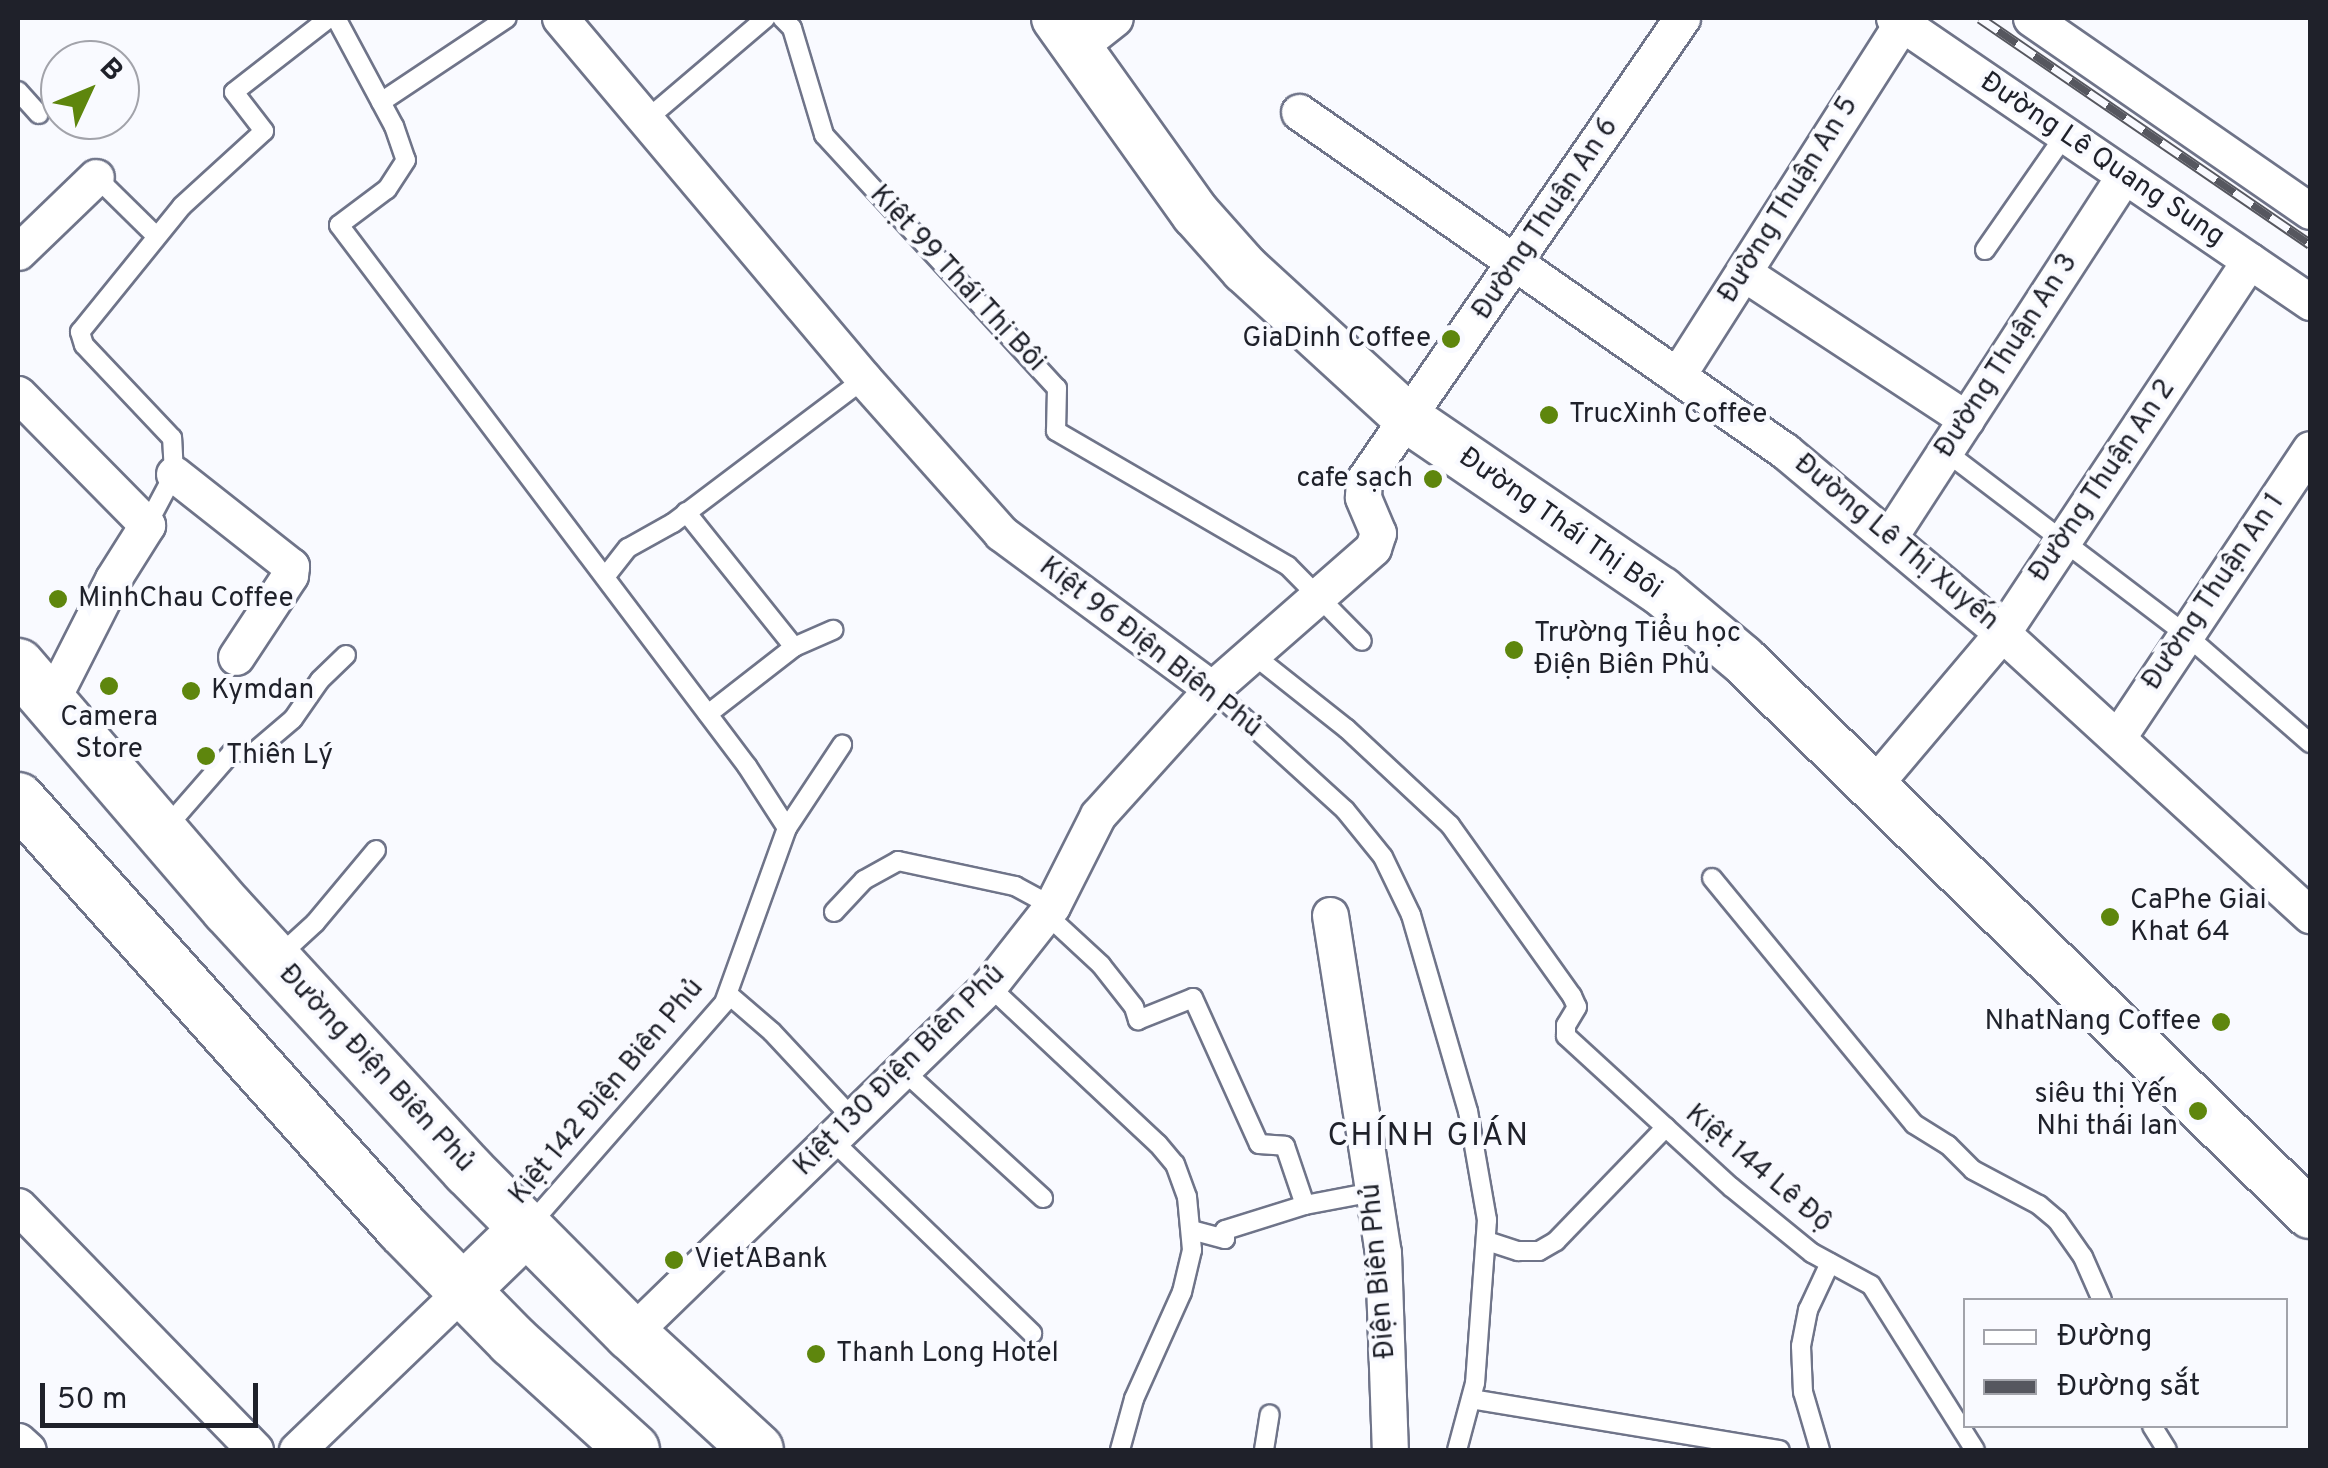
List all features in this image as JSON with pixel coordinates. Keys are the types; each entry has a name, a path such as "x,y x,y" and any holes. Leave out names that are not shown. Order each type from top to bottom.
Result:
{"main road":[{"name":"Đường Điện Biên Phủ","path":"34,684 275,960 525,1230 758,1450"},
{"path":"18,799 462,1291 633,1450"},
{"path":"462,1291 525,1230"}],"street":[{"name":"Kiệt 96 Điện Biên Phủ","path":"560,18 864,379 1001,533 1212,690"},
{"path":"1067,33 1115,18"},
{"name":"Đường Thuận An 6","path":"1410,420 1682,18"},
{"path":"2030,18 2310,210"},
{"name":"Đường Lê Quang Sung","path":"1898,20 2310,302"},
{"name":"Đường Thuận An 5","path":"1677,376 1898,20"},
{"name":"Đường Thái Thị Bôi","path":"1067,33 1196,214 1245,269 1410,420 1661,591 1742,660 2310,1214"},
{"name":"Đường Lê Thị Xuyến","path":"1298,112 1517,260 1786,451 2002,633 2310,915"},
{"name":"Đường Thuận An 3","path":"1890,536 2124,175"},
{"path":"18,252 96,176"},
{"name":"Đường Thuận An 2","path":"1872,787 2002,633 2249,261"},
{"path":"1744,273 1966,419"},
{"path":"18,394 148,524 113,579 34,684"},
{"path":"1212,690 1373,548 1378,533 1363,497 1364,480 1410,420"},
{"name":"Đường Thuận An 1","path":"2118,737 2310,448"},
{"path":"174,474 291,566 236,658"},
{"name":"Kiệt 130 Điện Biên Phủ","path":"631,1334 990,986 1049,910 1098,815 1212,690"},
{"name":"Điện Biên Phủ","path":"1330,915 1383,1253 1390,1450"},
{"path":"18,1206 255,1450"},
{"path":"296,1450 462,1291"},
{"path":"18,1441 28,1450"}],"lane":[{"path":"148,524 174,474 172,438 79,336 156,236 264,131 234,92 332,18 381,102 406,160 387,189 339,225 708,714 787,828"},
{"path":"381,102 508,18"},
{"path":"646,120 766,18"},
{"name":"Kiệt 99 Thái Thị Bôi","path":"782,18 792,28 824,135 1058,388 1056,432 1288,566 1362,642"},
{"path":"18,90 39,114"},
{"path":"1985,250 2065,135"},
{"path":"96,176 156,236"},
{"path":"605,577 628,548 686,512 864,379"},
{"path":"1945,451 2185,634 2310,743"},
{"path":"686,512 794,648"},
{"path":"708,714 794,648 833,630"},
{"name":"Kiệt 144 Lê Độ","path":"1251,654 1347,730 1450,826 1572,996 1577,1007 1564,1030 1731,1187 1830,1262 1871,1285 1974,1450"},
{"path":"161,833 233,751 253,753 293,719 320,680 346,656"},
{"name":"Kiệt 96 Điện Biên Phủ","path":"1212,690 1344,810 1383,857 1411,916 1468,1112 1487,1241 1472,1399 1457,1450"},
{"name":"Kiệt 142 Điện Biên Phủ","path":"525,1230 728,994 787,828 842,745"},
{"path":"275,960 316,923 376,850"},
{"path":"834,912 864,880 898,861 1015,886 1049,910 1101,966 1134,1006 1138,1020 1193,998 1259,1144 1285,1146 1304,1206"},
{"path":"1712,878 1914,1124 1948,1145 1982,1176 2039,1204 2057,1220 2083,1257 2101,1298"},
{"path":"990,986 1089,1074 1168,1155 1181,1177 1192,1230 1182,1292 1138,1388 1120,1450"},
{"path":"728,994 772,1032 844,1130 1032,1333"},
{"path":"904,1072 1043,1198"},
{"path":"1487,1241 1518,1251 1539,1251 1556,1241 1666,1127"},
{"path":"1192,1230 1225,1239 1225,1230 1304,1206 1373,1192"},
{"path":"1820,1450 1803,1392 1800,1346 1808,1310 1830,1262"},
{"path":"1472,1399 1780,1450"},
{"path":"1264,1450 1270,1414"},
{"path":"2153,1428 2167,1450"}],"railway":[{"path":"1980,18 2310,244"}],"place":[{"name":"GiaDinh Coffee","path":"1451,339"},
{"name":"TrucXinh Coffee","path":"1549,415"},
{"name":"cafe sạch","path":"1433,479"},
{"name":"MinhChau Coffee","path":"58,599"},
{"name":"Trường Tiểu học Điện Biên Phủ","path":"1514,650"},
{"name":"Camera Store","path":"109,686"},
{"name":"Kymdan","path":"191,691"},
{"name":"Thiên Lý","path":"206,756"},
{"name":"CaPhe Giai Khat 64","path":"2110,917"},
{"name":"NhatNang Coffee","path":"2221,1022"},
{"name":"siêu thị Yến Nhi thái lan","path":"2198,1111"},
{"name":"VietABank","path":"674,1260"},
{"name":"Thanh Long Hotel","path":"816,1354"}],"district":[{"name":"CHÍNH GIÁN","path":"1429,1137"}]}
